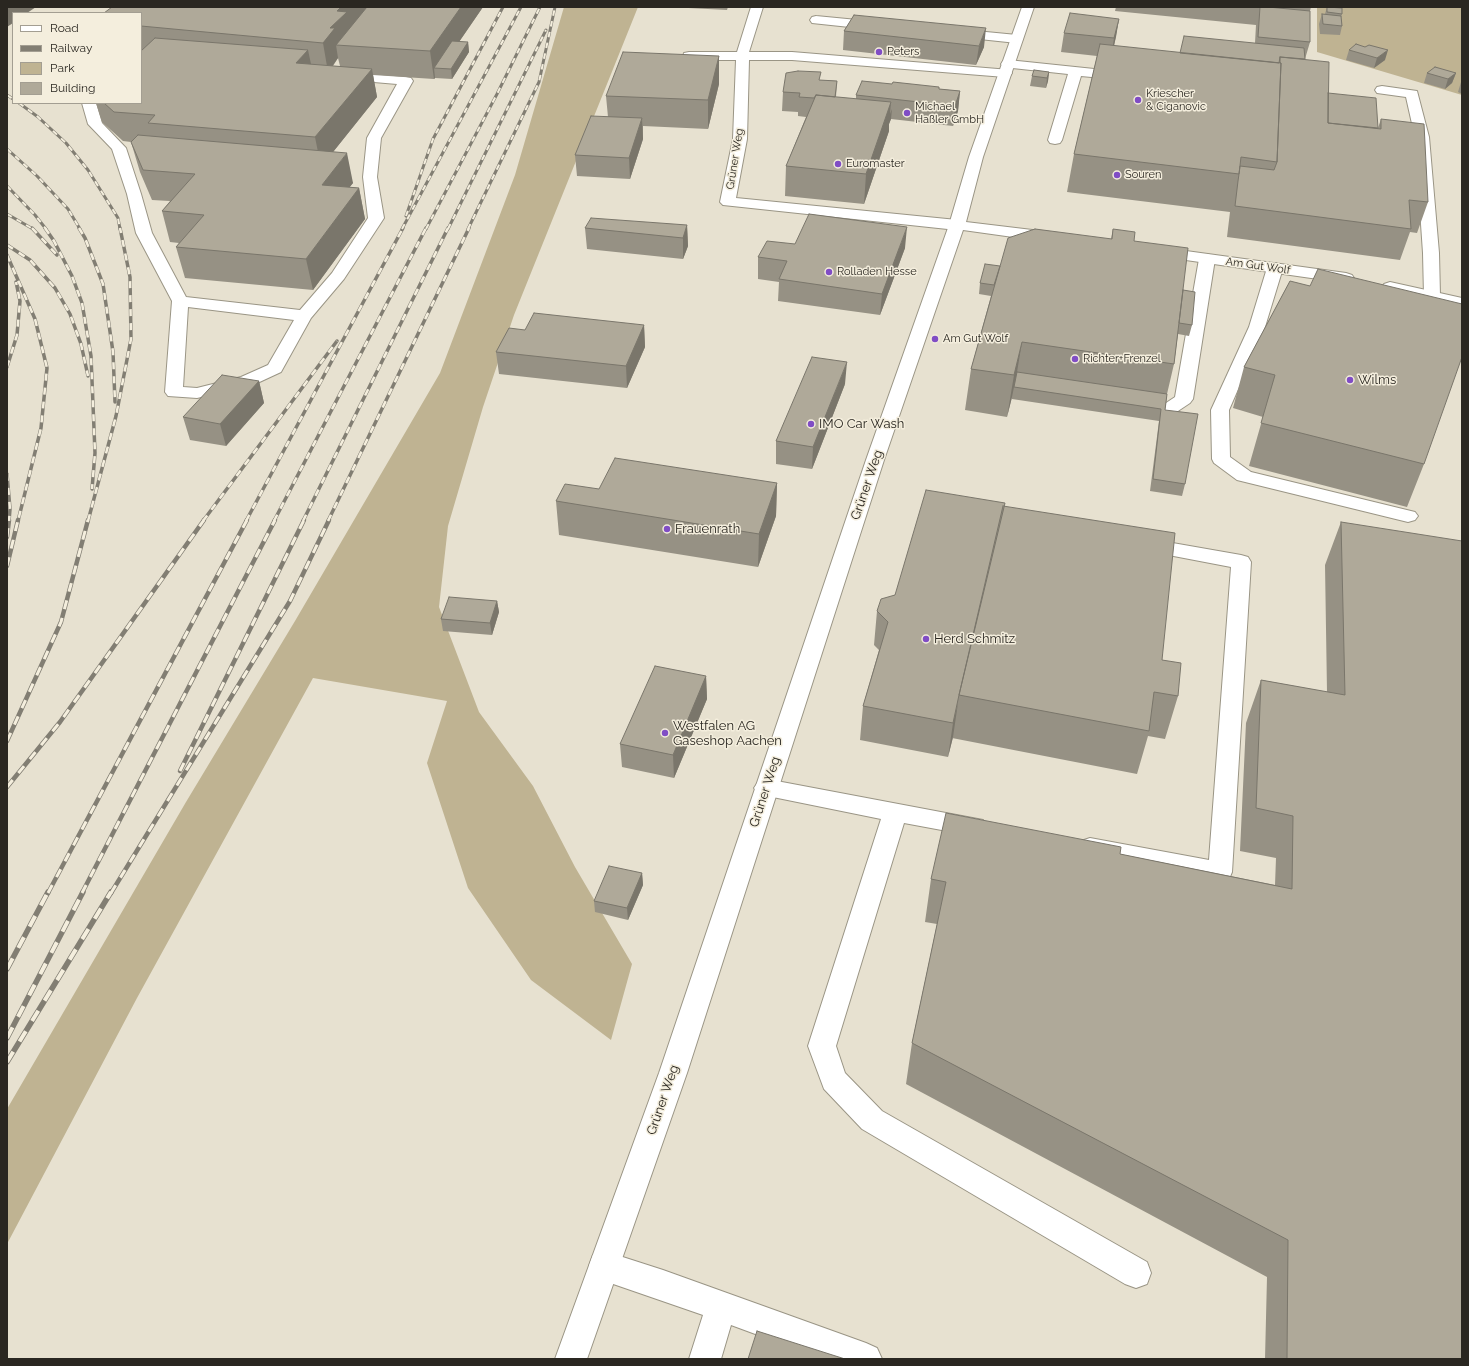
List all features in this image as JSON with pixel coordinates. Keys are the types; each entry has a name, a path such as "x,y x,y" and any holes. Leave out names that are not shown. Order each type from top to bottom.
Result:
{"street":[{"name":"Grüner Weg","path":"757,7 743,51 740,139 728,202 957,225"},
{"name":"Grüner Weg","path":"571,1359 673,1073 875,460 957,225 976,157 1028,7"},
{"path":"816,20 893,27"},
{"path":"940,32 1017,39"},
{"path":"681,56 792,56 1076,71 1139,78"},
{"path":"1055,140 1076,71"},
{"path":"89,104 95,124 119,148 134,194 144,234 180,301 174,392 197,393 247,381 276,368 304,316 338,276 376,218 370,177 374,138 406,81 329,74"},
{"path":"1382,90 1412,94 1422,137 1431,253 1432,296"},
{"path":"122,156 137,158"},
{"path":"355,175 370,177"},
{"path":"957,225 1062,239"},
{"name":"Am Gut Wolf","path":"1146,251 1275,268 1371,284 1462,303"},
{"path":"1163,413 1184,399 1207,259"},
{"path":"1275,268 1256,327 1220,410 1221,459 1244,476 1408,516"},
{"path":"180,301 304,316"},
{"path":"1073,845 1220,872 1241,562 1126,541"},
{"path":"766,788 996,831"},
{"path":"895,812 822,1046 834,1080 872,1120 1136,1273"},
{"path":"604,1266 663,1285 866,1359"},
{"path":"705,1359 721,1306"}],"green space":[{"path":"564,7 638,7 514,315 483,407 448,526 439,607 479,712 533,786 575,867 632,964 611,1040 531,980 468,888 427,763 447,701 313,678 137,998 7,1244 7,1109 186,802 295,621 440,373 515,175"},
{"path":"1317,7 1462,7 1462,95 1317,52"}],"building":[{"path":"112,7 341,7 337,11 347,12 330,28 335,28 323,43 142,26 142,12 105,12"},
{"path":"367,7 461,7 430,51 336,45"},
{"path":"1260,7 1310,11 1310,42 1258,37"},
{"path":"1327,7 1342,8 1342,14 1327,12"},
{"path":"1070,13 1119,19 1114,38 1064,33"},
{"path":"1322,14 1341,16 1342,26 1323,24"},
{"path":"854,15 986,28 979,46 844,31"},
{"path":"1184,36 1304,48 1305,59 1280,57 1279,63 1180,53"},
{"path":"155,38 308,50 296,63 372,69 315,137 148,123 155,115 114,112 105,104 142,104 142,50"},
{"path":"452,41 468,42 451,69 434,68"},
{"path":"1100,44 1281,63 1277,162 1241,157 1239,174 1074,154"},
{"path":"1356,44 1365,47 1369,45 1388,50 1377,58 1349,50"},
{"path":"623,52 719,56 708,100 606,96"},
{"path":"1280,57 1329,62 1328,123 1381,129 1381,119 1424,124 1428,202 1409,200 1411,229 1235,206 1240,166 1274,170 1277,162"},
{"path":"1435,67 1456,73 1448,79 1427,73"},
{"path":"1034,70 1049,72 1047,78 1032,76"},
{"path":"798,71 821,72 819,80 837,81 835,97 816,95 814,98 799,97 800,93 783,92 786,73"},
{"path":"862,81 892,84 893,82 960,91 955,106 856,95"},
{"path":"1328,93 1376,98 1378,128 1328,123"},
{"path":"816,95 891,102 866,174 786,166"},
{"path":"591,116 642,118 629,158 575,155"},
{"path":"138,135 347,153 322,185 359,188 306,259 176,247 204,215 162,211 195,174 143,170 131,142"},
{"name":"Rolladen Hesse","path":"809,214 907,227 882,294 779,279 787,261 758,257 767,241 795,244"},
{"path":"591,218 687,225 683,238 585,228"},
{"name":"Richter+Frenzel","path":"1035,229 1112,239 1113,229 1135,232 1134,241 1188,248 1174,364 1022,342 1014,375 971,369 1008,238"},
{"path":"985,264 1000,266 994,285 980,283"},
{"name":"Wilms","path":"1318,269 1462,304 1462,357 1424,464 1261,423 1275,375 1244,367 1290,281 1310,286"},
{"path":"1183,290 1195,292 1192,325 1179,323"},
{"path":"534,313 644,325 626,366 496,352 509,328 525,330"},
{"path":"812,357 847,362 813,447 776,441"},
{"path":"1017,372 1167,394 1165,410 1198,414 1185,484 1153,479 1161,409 1014,387"},
{"path":"222,375 259,381 220,424 183,417"},
{"path":"615,458 777,483 759,534 556,501 565,484 599,489"},
{"name":"Herd Schmitz","path":"926,490 1005,503 953,723 863,706 888,622 877,611 881,599 895,595"},
{"path":"1003,506 1175,533 1162,660 1181,663 1178,696 1154,692 1149,731 959,695"},
{"path":"1341,522 1462,541 1462,1359 1287,1359 1288,1240 912,1043 946,882 931,879 946,813 1121,847 1120,854 1292,889 1293,816 1256,808 1261,680 1345,695"},
{"path":"449,597 497,601 490,623 441,619"},
{"path":"655,666 706,676 673,755 620,744"},
{"path":"609,866 642,873 627,908 594,901"},
{"path":"757,1331 845,1359 748,1359"}],"railway":[{"path":"406,216 433,139 503,7"},
{"path":"402,229 521,7"},
{"path":"426,229 497,94 540,7"},
{"path":"468,229 539,82 555,7"},
{"path":"448,229 546,30"},
{"path":"7,95 12,98"},
{"path":"20,104 38,117 66,143 88,170 118,218 120,229"},
{"path":"7,149 37,176 68,209 80,229"},
{"path":"7,186 35,215 46,229"},
{"path":"7,214 33,229"},
{"path":"45,228 54,241 72,276 82,303 91,356 95,453 92,489"},
{"path":"79,228 85,238 103,284 113,352 115,402"},
{"path":"88,521 116,416 131,339 130,277 120,228"},
{"path":"246,521 403,228"},
{"path":"274,521 426,228"},
{"path":"303,521 448,228"},
{"path":"328,521 469,228"},
{"path":"33,229 57,255"},
{"path":"7,245 30,260 55,288 70,314 81,344 88,376"},
{"path":"7,255 35,319 47,368 41,428 18,521"},
{"path":"7,367 17,335 20,301 16,282"},
{"path":"203,521 337,341"},
{"path":"7,474 10,509 9,521"},
{"path":"7,537 9,520"},
{"path":"7,566 18,520"},
{"path":"7,741 61,622 88,520"},
{"path":"7,787 60,722 204,520"},
{"path":"48,893 247,520"},
{"path":"82,893 275,520"},
{"path":"180,771 304,520"},
{"path":"111,893 290,601 329,520"},
{"path":"7,969 48,892"},
{"path":"7,1038 83,892"},
{"path":"7,1062 111,892"}],"place":[{"name":"Peters","path":"879,52"},
{"name":"Kriescher & Ciganovic","path":"1138,100"},
{"name":"Michael Haßler GmbH","path":"907,113"},
{"name":"Euromaster","path":"838,164"},
{"name":"Souren","path":"1117,175"},
{"name":"Rolladen Hesse","path":"829,272"},
{"name":"Am Gut Wolf","path":"935,339"},
{"name":"Richter+Frenzel","path":"1075,359"},
{"name":"Wilms","path":"1350,380"},
{"name":"IMO Car Wash","path":"811,424"},
{"name":"Frauenrath","path":"667,529"},
{"name":"Herd Schmitz","path":"926,639"},
{"name":"Westfalen AG Gaseshop Aachen","path":"665,733"}]}
